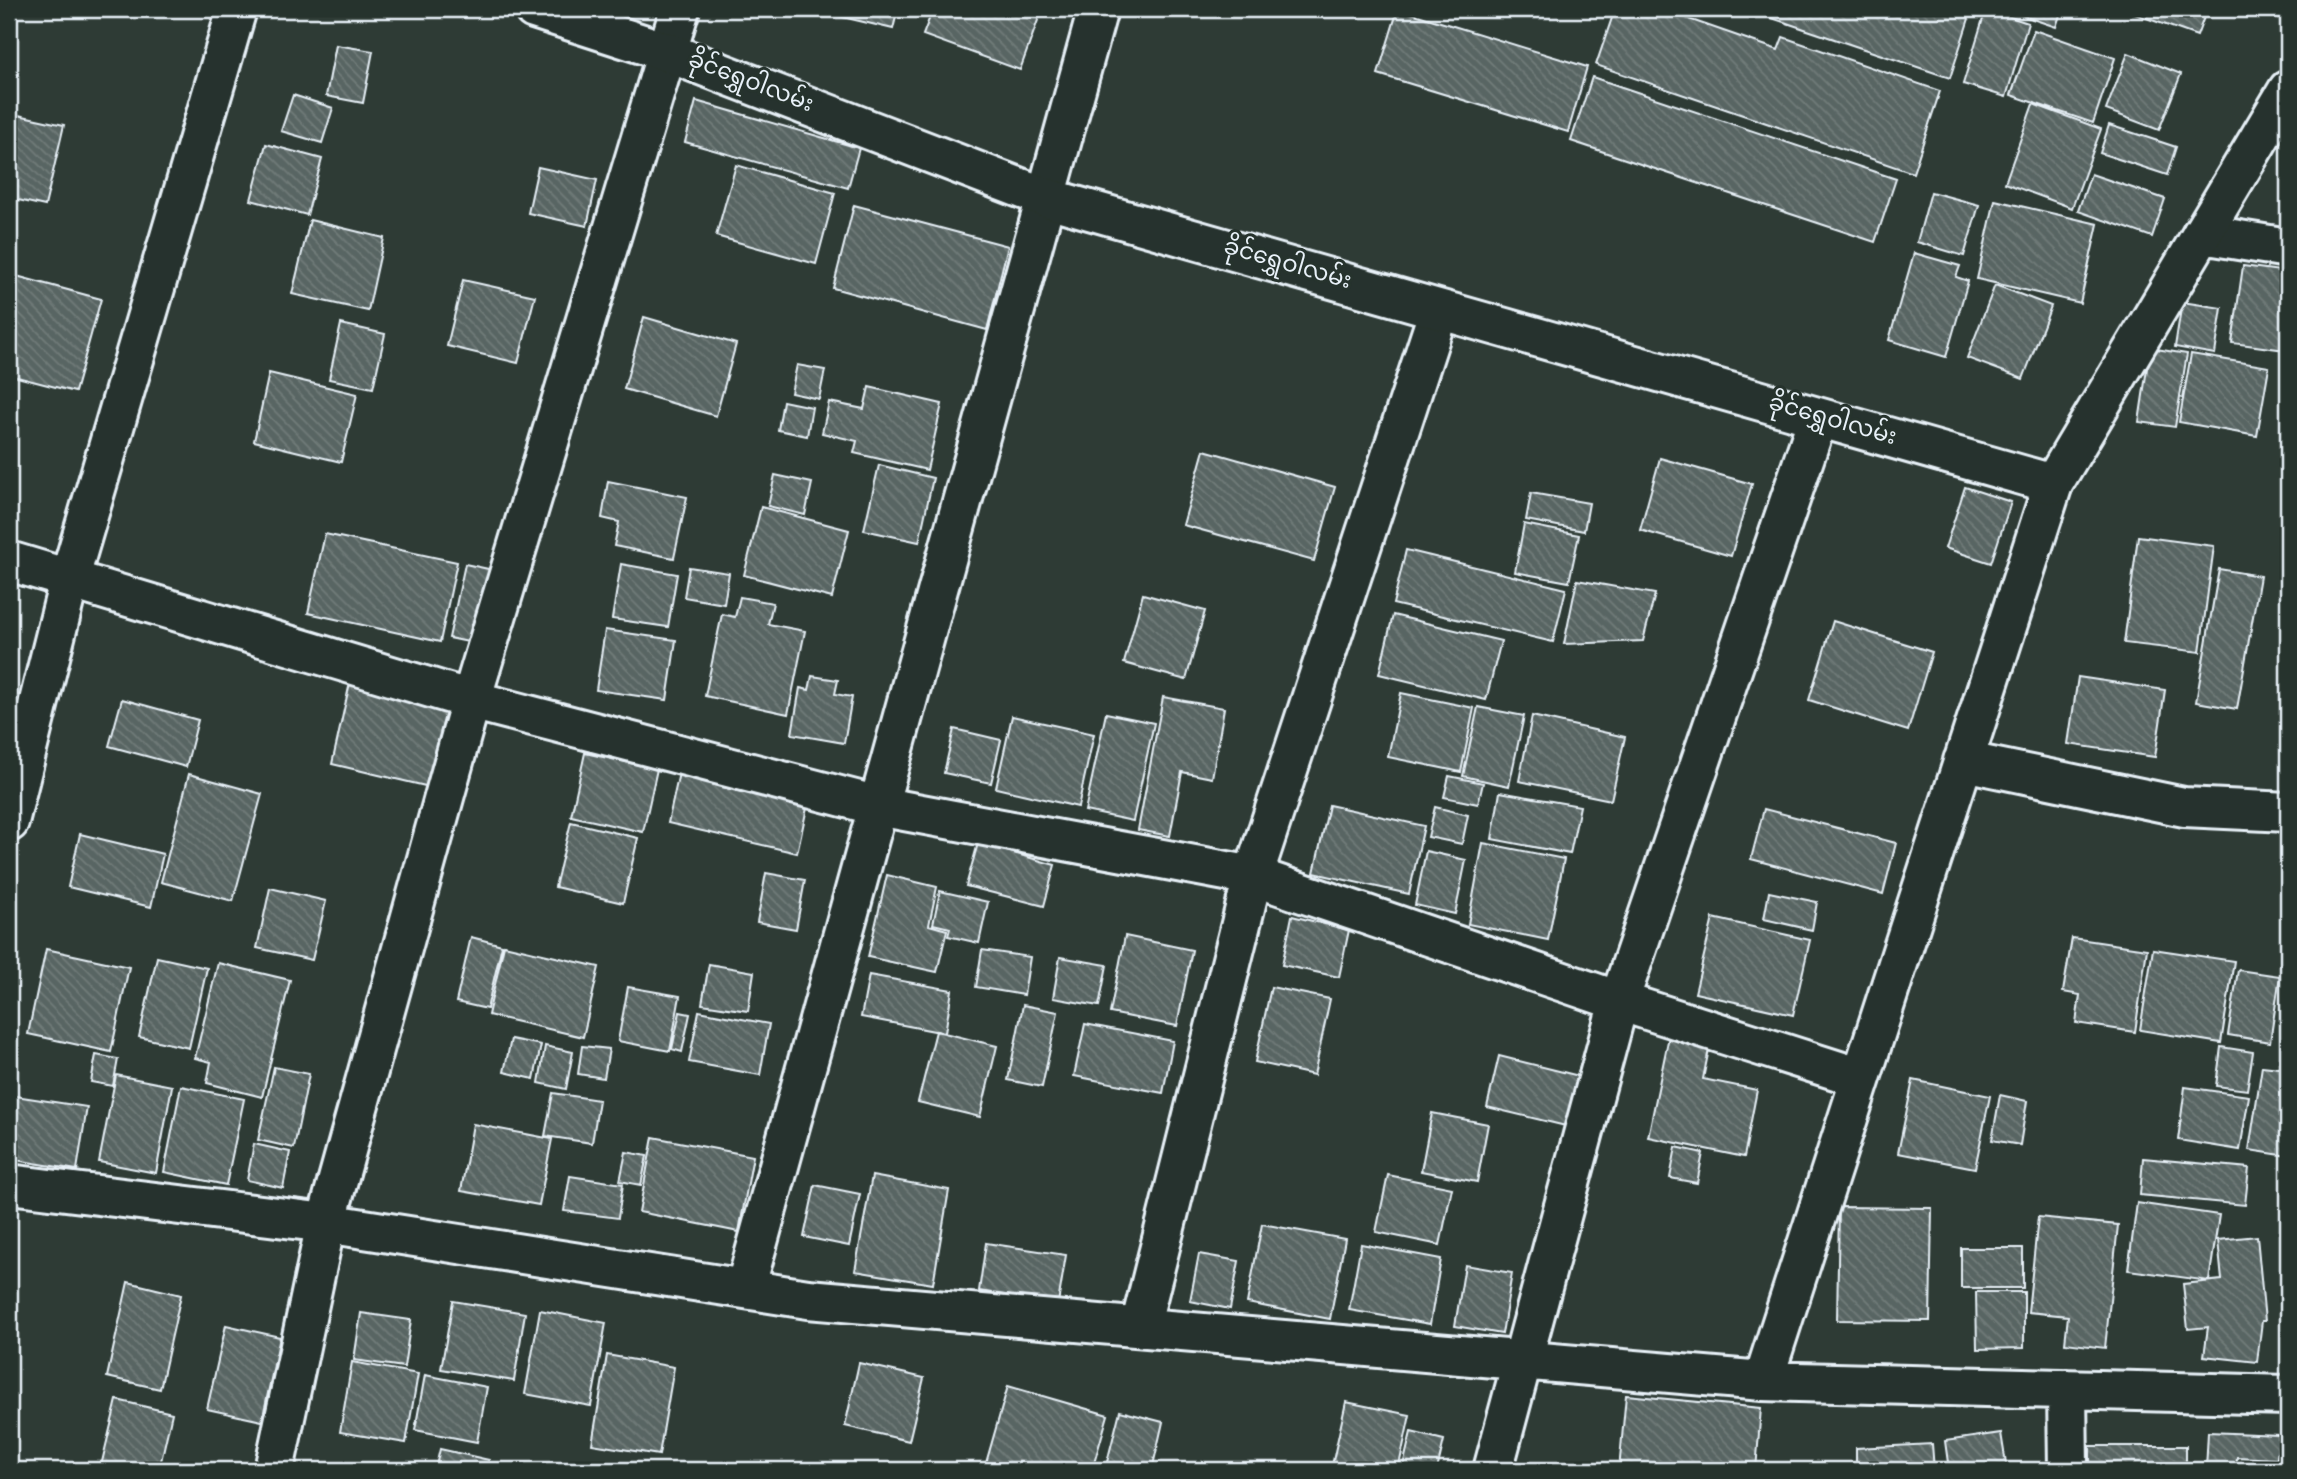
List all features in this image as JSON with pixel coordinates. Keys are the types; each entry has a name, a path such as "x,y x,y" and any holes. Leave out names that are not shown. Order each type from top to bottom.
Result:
{"street":[{"path":"9,822 70,577 237,9"},
{"name":"ခိုင်ရွှေဝါလမ်း","path":"534,9 667,52 1044,197 2053,484"},
{"path":"274,1470 326,1223 471,700 680,9"},
{"path":"745,1289 1098,9"},
{"path":"1763,1381 2053,484 2288,90"},
{"path":"2202,234 2288,248"},
{"path":"1140,1327 1253,876 1439,310"},
{"path":"1493,1470 1520,1360 1619,1002 1818,418"},
{"path":"9,561 70,577 471,700 878,806 1253,876 1619,1002 1861,1078"},
{"path":"1963,761 2184,807 2288,812"},
{"path":"9,1184 326,1223 808,1299 1763,1381 2288,1395"},
{"path":"2067,1389 2068,1470"}],"building":[{"path":"809,9 898,9 893,29"},
{"path":"933,9 1042,9 1020,70 923,35"},
{"path":"1398,9 1587,67 1568,132 1378,74"},
{"path":"1615,9 1660,9 1778,50 1783,37 1940,91 1913,173 1596,65"},
{"path":"1745,9 1972,9 1950,78"},
{"path":"1986,9 2028,23 2006,97 1963,84"},
{"path":"2017,9 2062,9 2056,27 2015,13"},
{"path":"2136,9 2207,9 2197,36 2135,14"},
{"path":"2034,30 2115,58 2093,123 2011,95"},
{"path":"336,45 373,51 363,103 326,96"},
{"path":"2128,53 2181,74 2159,130 2106,110"},
{"path":"1592,77 1896,179 1875,242 1571,141"},
{"path":"293,95 333,108 322,143 281,131"},
{"path":"696,101 859,148 848,188 685,142"},
{"path":"2033,104 2101,129 2072,208 2005,183"},
{"path":"9,113 64,125 45,206 9,198"},
{"path":"2109,125 2176,147 2167,175 2100,153"},
{"path":"266,144 322,159 307,215 251,200"},
{"path":"736,165 835,193 816,264 716,236"},
{"path":"538,167 597,180 587,226 528,213"},
{"path":"2091,174 2165,199 2152,237 2078,211"},
{"path":"1931,192 1979,205 1964,256 1917,242"},
{"path":"1995,200 2098,224 2080,303 1977,279"},
{"path":"854,205 1008,246 987,330 833,288"},
{"path":"310,220 384,238 368,311 292,294"},
{"path":"1914,253 1960,266 1956,277 1968,281 1946,357 1889,340"},
{"path":"2243,266 2288,272 2286,350 2232,343"},
{"path":"9,274 101,299 75,392 9,375"},
{"path":"463,280 535,296 518,363 447,346"},
{"path":"1995,285 2051,306 2023,379 1967,358"},
{"path":"2182,302 2222,308 2215,354 2175,347"},
{"path":"644,317 736,344 716,416 624,389"},
{"path":"341,324 385,334 373,388 329,379"},
{"path":"2150,348 2187,354 2175,427 2139,422"},
{"path":"2191,354 2269,367 2257,436 2179,422"},
{"path":"797,365 825,370 819,399 791,393"},
{"path":"269,373 357,394 341,462 254,441"},
{"path":"869,387 942,404 927,470 854,453 857,441 822,433 829,402 864,409"},
{"path":"783,401 812,407 807,436 778,430"},
{"path":"1204,450 1335,487 1314,561 1183,525"},
{"path":"1660,458 1752,484 1731,556 1640,530"},
{"path":"879,465 933,478 919,542 864,530"},
{"path":"775,475 812,483 805,515 768,506"},
{"path":"608,481 687,497 674,558 614,546 619,522 602,518"},
{"path":"1965,487 2011,502 1991,563 1945,548"},
{"path":"1531,493 1589,503 1584,531 1526,520"},
{"path":"761,507 849,530 832,598 744,575"},
{"path":"1524,524 1579,535 1569,582 1515,572"},
{"path":"325,534 457,562 440,642 308,613"},
{"path":"2138,536 2214,546 2200,652 2124,643"},
{"path":"1406,550 1566,589 1553,642 1393,604"},
{"path":"465,564 498,571 483,645 449,638"},
{"path":"621,564 677,574 668,627 612,619"},
{"path":"689,567 729,573 724,604 684,597"},
{"path":"2219,569 2260,576 2237,709 2196,702"},
{"path":"1577,580 1655,594 1643,641 1564,644"},
{"path":"1143,594 1205,611 1186,680 1124,663"},
{"path":"740,597 773,603 768,624 805,631 788,714 705,696 722,614 735,617"},
{"path":"1393,615 1501,641 1486,700 1379,674"},
{"path":"1833,621 1932,652 1908,731 1809,700"},
{"path":"605,630 676,640 667,700 596,690"},
{"path":"812,676 838,680 835,694 852,697 844,743 792,734 800,688 809,690"},
{"path":"2078,677 2165,690 2155,757 2068,744"},
{"path":"351,678 454,701 434,788 332,764"},
{"path":"1401,693 1474,708 1461,772 1388,757"},
{"path":"1163,697 1224,708 1212,778 1182,772 1170,836 1138,830"},
{"path":"122,699 198,720 186,767 109,746"},
{"path":"1478,707 1524,716 1509,786 1463,776"},
{"path":"1106,713 1154,723 1133,821 1085,811"},
{"path":"1012,716 1094,734 1078,807 996,788"},
{"path":"1532,716 1625,737 1611,800 1519,781"},
{"path":"954,729 1001,740 991,783 944,773"},
{"path":"585,753 657,769 643,832 571,816"},
{"path":"682,759 811,790 797,853 668,823"},
{"path":"189,774 262,794 233,901 161,882"},
{"path":"1449,776 1483,783 1478,804 1444,797"},
{"path":"1500,792 1580,806 1570,854 1492,839"},
{"path":"1329,805 1424,826 1409,894 1314,873"},
{"path":"1435,807 1468,815 1462,844 1428,837"},
{"path":"1764,809 1896,843 1883,894 1751,859"},
{"path":"571,822 638,838 623,903 555,887"},
{"path":"80,834 163,854 151,907 68,887"},
{"path":"978,843 1055,865 1044,906 966,886"},
{"path":"1483,843 1564,859 1548,940 1468,924"},
{"path":"1426,851 1466,860 1455,914 1415,905"},
{"path":"766,873 805,880 796,929 757,922"},
{"path":"887,875 937,887 929,925 947,930 937,972 868,957"},
{"path":"270,888 326,901 312,960 257,948"},
{"path":"940,891 988,902 979,943 948,936 950,928 933,924"},
{"path":"1769,892 1817,902 1812,930 1764,919"},
{"path":"1292,916 1349,930 1339,977 1282,965"},
{"path":"1713,918 1810,940 1793,1015 1695,993"},
{"path":"1125,936 1192,950 1177,1026 1110,1013"},
{"path":"471,937 502,945 487,1009 456,1002"},
{"path":"2072,938 2147,949 2135,1032 2076,1023 2080,995 2063,992"},
{"path":"504,945 599,967 583,1037 488,1015"},
{"path":"46,949 129,967 111,1052 28,1034"},
{"path":"2153,949 2234,961 2221,1043 2140,1030"},
{"path":"982,950 1030,957 1024,995 976,987"},
{"path":"157,957 207,968 189,1048 139,1037"},
{"path":"1060,957 1107,965 1099,1006 1053,998"},
{"path":"218,963 290,980 262,1097 207,1083 211,1062 195,1058"},
{"path":"709,964 754,972 748,1011 702,1004"},
{"path":"2238,970 2280,976 2270,1042 2228,1035"},
{"path":"869,975 952,990 945,1033 861,1017"},
{"path":"628,987 680,996 670,1051 618,1041"},
{"path":"1271,987 1330,999 1314,1075 1255,1062"},
{"path":"1023,1005 1058,1012 1042,1087 1008,1080"},
{"path":"699,1011 769,1024 760,1075 689,1062"},
{"path":"680,1012 690,1014 682,1052 672,1049"},
{"path":"1085,1024 1173,1041 1163,1093 1074,1076"},
{"path":"936,1031 997,1046 980,1117 918,1102"},
{"path":"1669,1036 1710,1044 1703,1079 1757,1090 1744,1157 1648,1137"},
{"path":"511,1039 541,1045 534,1079 504,1072"},
{"path":"545,1046 573,1052 566,1089 539,1083"},
{"path":"582,1046 609,1049 604,1078 578,1074"},
{"path":"2221,1047 2253,1052 2247,1090 2216,1086"},
{"path":"96,1055 118,1059 113,1086 91,1082"},
{"path":"1499,1056 1583,1077 1570,1127 1487,1107"},
{"path":"2262,1066 2288,1069 2288,1156 2249,1150"},
{"path":"274,1067 309,1074 294,1148 258,1140"},
{"path":"116,1075 172,1086 156,1173 99,1162"},
{"path":"1913,1080 1990,1096 1975,1168 1898,1153"},
{"path":"181,1086 244,1099 226,1185 164,1172"},
{"path":"2185,1087 2249,1096 2240,1150 2178,1140"},
{"path":"553,1093 599,1100 592,1143 545,1136"},
{"path":"9,1095 87,1107 77,1170 9,1159"},
{"path":"2000,1095 2027,1101 2020,1145 1992,1140"},
{"path":"1432,1113 1488,1124 1477,1182 1421,1171"},
{"path":"473,1124 552,1139 539,1205 461,1191"},
{"path":"653,1137 753,1156 739,1232 639,1212"},
{"path":"254,1144 290,1152 283,1188 247,1180"},
{"path":"1676,1147 1703,1153 1697,1183 1670,1178"},
{"path":"626,1152 647,1156 641,1185 620,1181"},
{"path":"2143,1158 2249,1168 2245,1205 2140,1195"},
{"path":"1388,1175 1452,1188 1440,1245 1376,1232"},
{"path":"570,1176 623,1184 618,1218 564,1211"},
{"path":"872,1176 949,1190 933,1284 855,1271"},
{"path":"815,1185 860,1194 849,1246 804,1237"},
{"path":"2137,1203 2219,1215 2209,1281 2128,1270"},
{"path":"1839,1207 1932,1208 1930,1321 1837,1320"},
{"path":"2038,1217 2118,1225 2105,1348 2065,1343 2068,1316 2028,1312"},
{"path":"1262,1224 1345,1239 1330,1319 1247,1303"},
{"path":"2257,1236 2265,1321 2262,1321 2257,1362 2204,1356 2208,1327 2188,1329 2183,1284 2222,1280 2218,1240"},
{"path":"986,1243 1066,1255 1058,1303 979,1291"},
{"path":"1361,1244 1441,1259 1430,1324 1349,1310"},
{"path":"1961,1248 2023,1248 2023,1288 1961,1288"},
{"path":"1199,1254 1239,1261 1230,1309 1190,1301"},
{"path":"1465,1265 1512,1273 1502,1334 1455,1326"},
{"path":"128,1282 181,1295 160,1389 107,1377"},
{"path":"1976,1292 2024,1292 2024,1348 1977,1349"},
{"path":"453,1301 525,1313 514,1381 441,1369"},
{"path":"540,1310 606,1323 591,1406 525,1394"},
{"path":"361,1313 411,1320 404,1367 354,1360"},
{"path":"226,1325 280,1337 262,1421 207,1409"},
{"path":"607,1355 674,1367 659,1455 592,1444"},
{"path":"352,1362 418,1374 406,1443 340,1432"},
{"path":"859,1363 924,1378 909,1441 845,1426"},
{"path":"425,1375 487,1387 477,1442 415,1430"},
{"path":"1008,1386 1108,1415 1092,1470 984,1470"},
{"path":"1626,1395 1761,1408 1756,1470 1619,1470"},
{"path":"117,1400 172,1413 159,1470 117,1470 101,1466"},
{"path":"1346,1402 1410,1415 1398,1470 1331,1470"},
{"path":"1120,1411 1163,1422 1152,1470 1105,1470"},
{"path":"1411,1432 1444,1440 1437,1470 1402,1470"},
{"path":"2208,1432 2279,1435 2277,1459 2237,1457 2236,1470 2206,1470"},
{"path":"2001,1433 2007,1470 1949,1470 1945,1441"},
{"path":"1932,1444 1934,1470 1856,1470 1856,1448"},
{"path":"2090,1446 2186,1446 2186,1470 2090,1470"},
{"path":"440,1449 489,1460 487,1470 435,1470"},
{"path":"2273,1460 2274,1470 2240,1470 2239,1463"}]}
